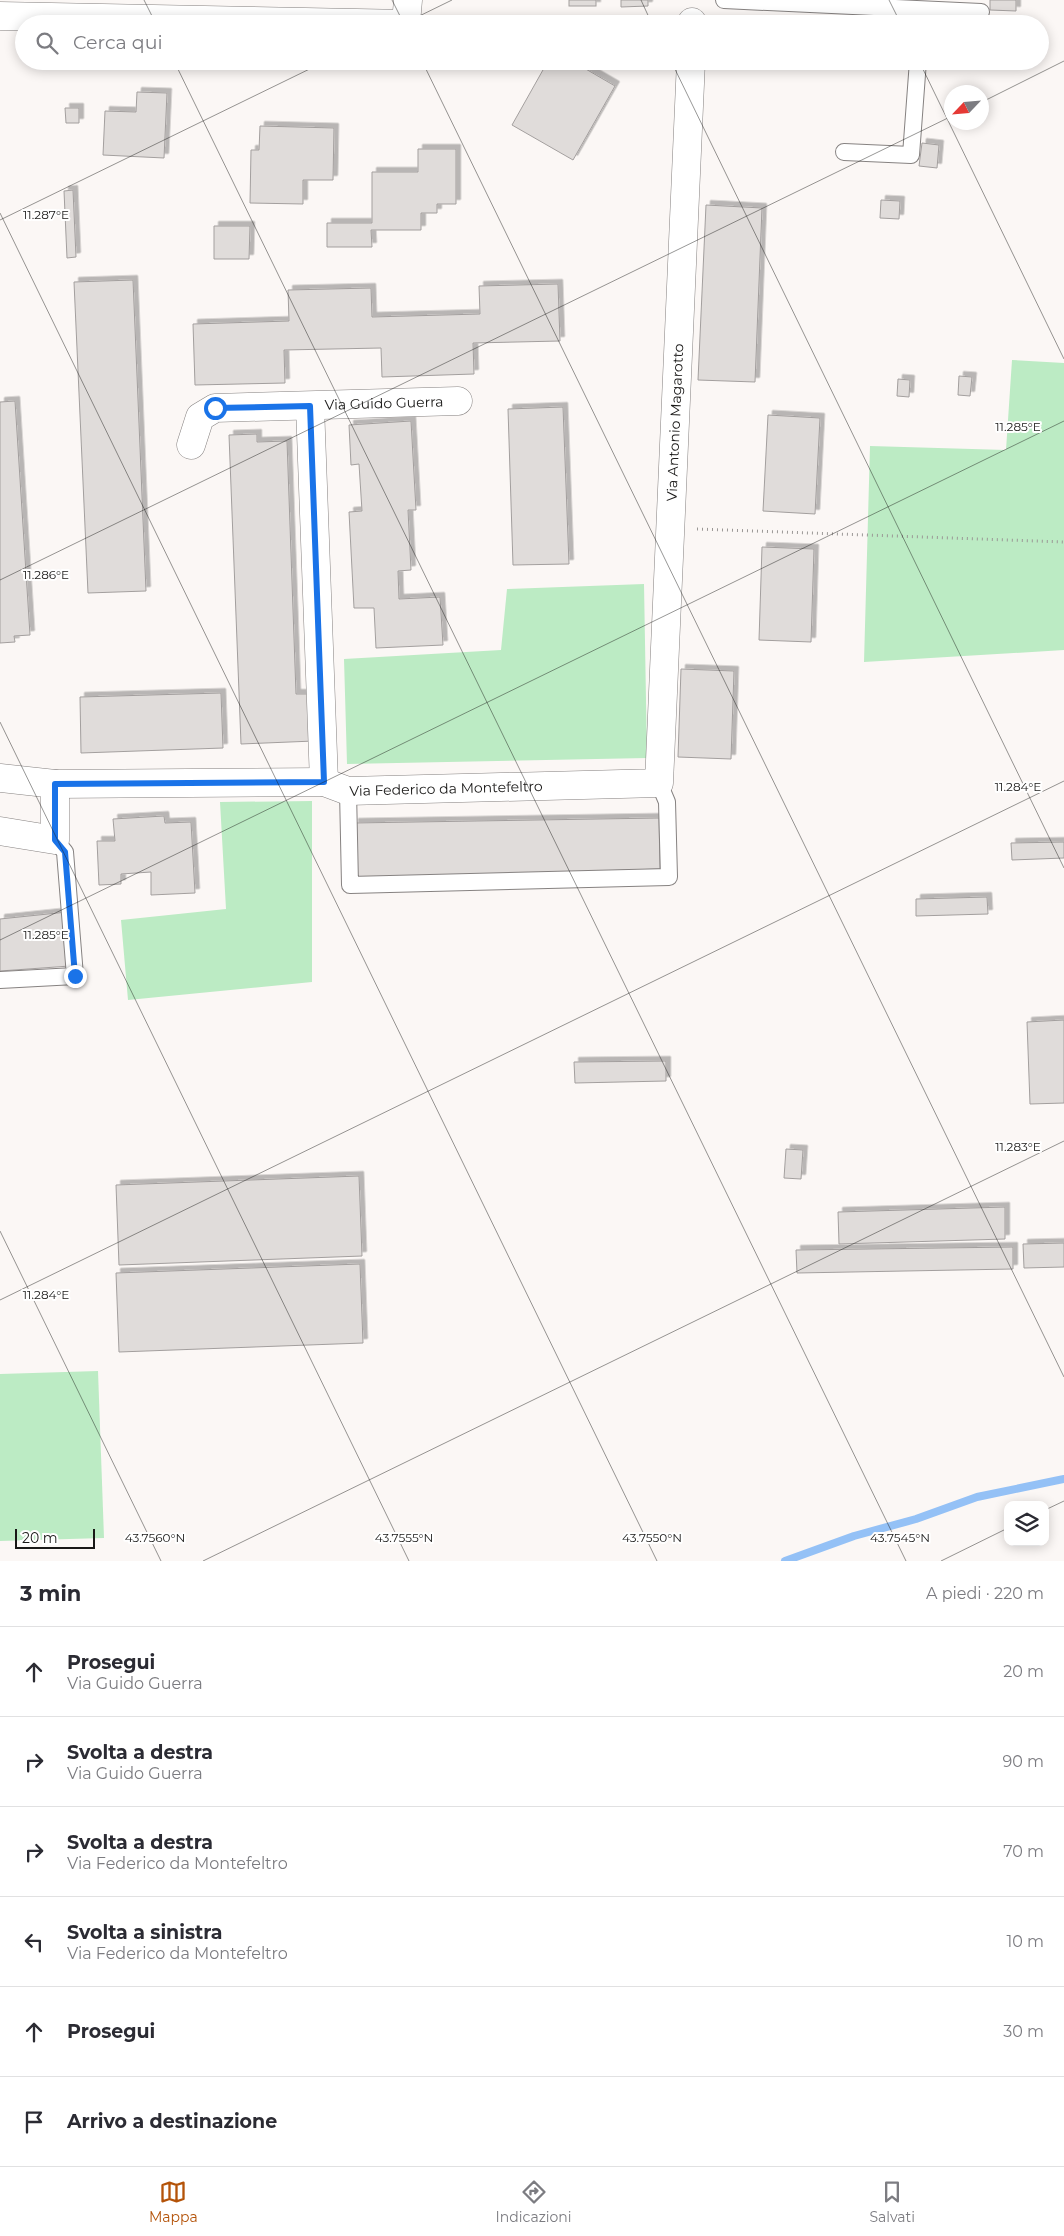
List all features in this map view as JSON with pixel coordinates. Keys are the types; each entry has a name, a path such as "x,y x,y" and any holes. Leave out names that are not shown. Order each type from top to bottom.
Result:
{"street":[{"path":"0,16 15,16"},
{"name":"Via Antonio Magarotto","path":"659,782 691,70"},
{"name":"Via Guido Guerra","path":"191,445 200,417 215,408 458,401"},
{"name":"Via Guido Guerra","path":"310,406 336,786"},
{"name":"Via Federico da Montefeltro","path":"0,778 55,784 336,786 659,782"},
{"path":"0,831 55,840 55,784"}],"lane":[{"path":"724,0 910,15"},
{"path":"937,15 981,12"},
{"path":"844,152 911,155 917,70"},
{"path":"336,786 350,884 670,878 666,802 659,782"},
{"path":"0,980 75,976 65,852 55,840"}],"path":[{"path":"669,528 1064,542"}],"green space":[{"path":"1012,360 1064,363 1064,650 864,662 870,446 1006,450"},
{"path":"644,584 647,758 347,764 344,659 501,650 507,589"},
{"path":"312,801 312,982 128,1000 121,920 226,909 220,802"},
{"path":"98,1371 104,1538 0,1541 0,1374"}],"building":[{"path":"569,0 596,0 596,6 569,6"},
{"path":"621,0 648,0 648,6 621,7"},
{"path":"990,0 1016,0 1016,11 990,10"},
{"path":"543,70 587,70 615,86 573,160 512,125"},
{"path":"137,92 167,93 164,158 103,155 105,111 136,112"},
{"path":"65,108 79,108 79,123 66,123"},
{"path":"260,126 334,128 333,180 303,180 303,204 250,203 251,150 259,150"},
{"path":"922,143 939,145 937,168 919,166"},
{"path":"418,149 456,149 456,204 437,204 437,213 421,213 421,230 371,230 372,247 327,247 327,223 372,223 372,172 418,172"},
{"path":"73,190 76,257 67,258 64,191"},
{"path":"881,200 900,201 899,219 880,218"},
{"path":"706,205 762,208 755,382 698,380"},
{"path":"214,226 250,226 249,259 214,259"},
{"path":"133,280 146,591 88,593 74,282"},
{"path":"558,284 560,341 473,343 474,374 382,377 381,348 284,350 285,383 195,385 193,324 289,321 288,290 371,288 372,317 480,314 479,286"},
{"path":"959,376 972,377 970,396 958,395"},
{"path":"898,379 910,380 909,397 897,396"},
{"path":"15,401 30,635 14,636 15,642 0,643 0,402"},
{"path":"563,407 569,564 513,565 508,409"},
{"path":"768,415 820,418 815,514 763,511"},
{"path":"411,421 416,510 408,510 411,570 398,571 399,599 440,597 443,645 376,648 374,608 354,608 349,512 362,511 359,464 351,465 349,425"},
{"path":"257,434 257,442 287,441 296,694 312,694 314,741 241,744 229,435"},
{"path":"762,547 814,549 811,642 759,640"},
{"path":"681,669 734,671 731,759 678,757"},
{"path":"221,693 223,748 81,753 80,697"},
{"path":"164,816 165,823 191,822 195,893 151,895 151,872 121,874 121,884 99,885 97,841 115,841 113,819"},
{"path":"659,818 660,869 355,879 354,823"},
{"path":"1064,842 1064,858 1012,860 1011,843"},
{"path":"987,897 988,914 916,916 916,899"},
{"path":"67,912 70,966 0,971 0,919"},
{"path":"1064,1020 1064,1103 1030,1104 1027,1022"},
{"path":"666,1061 666,1081 575,1083 574,1062"},
{"path":"786,1149 803,1150 801,1179 784,1178"},
{"path":"359,1176 362,1256 119,1265 116,1185"},
{"path":"1005,1207 1005,1239 839,1244 838,1212"},
{"path":"1064,1243 1064,1267 1024,1268 1023,1244"},
{"path":"1013,1247 1013,1269 797,1273 796,1250"},
{"path":"360,1264 363,1343 119,1352 116,1273"}],"waterway":[{"path":"785,1561 854,1536 916,1519 977,1497 1064,1479"}],"route":[{"path":"75,976 65,852 55,840 55,784 324,782 310,406 215,408"}]}
